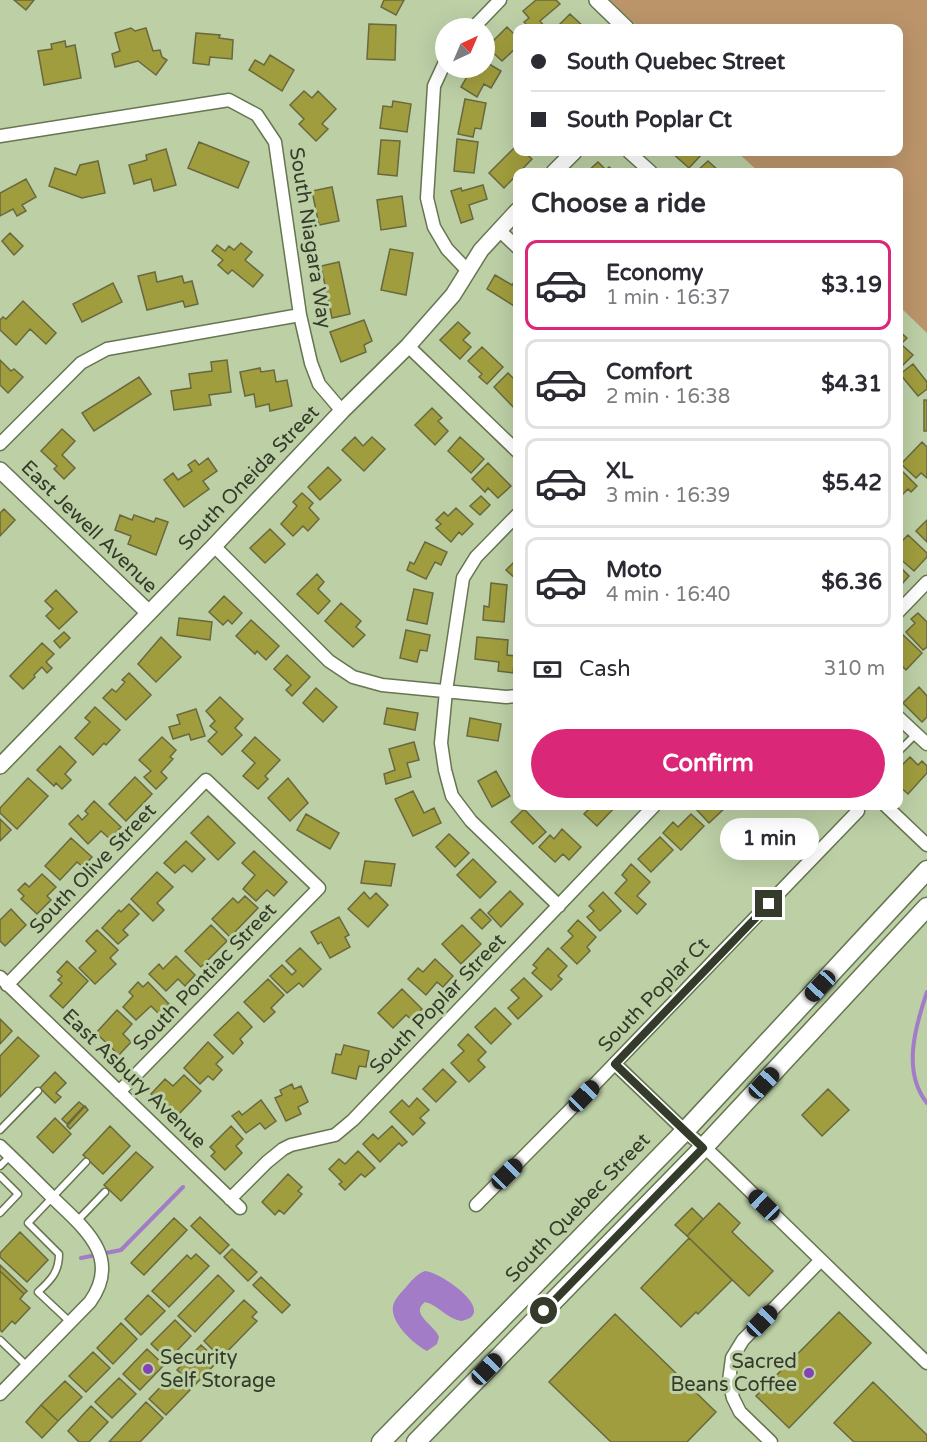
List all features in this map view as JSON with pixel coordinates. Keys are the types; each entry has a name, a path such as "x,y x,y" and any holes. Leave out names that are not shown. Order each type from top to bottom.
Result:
{"main road":[{"name":"South Quebec Street","path":"381,1442 685,1131 927,870"},
{"path":"416,1442 703,1148 927,907"}],"street":[{"path":"483,18 500,0"},
{"path":"597,0 622,24"},
{"path":"438,78 434,86 427,198 434,227 447,249 468,272"},
{"name":"South Niagara Way","path":"0,136 229,100 257,115 275,142 300,315 311,363 319,384 342,411"},
{"path":"558,168 570,156"},
{"path":"633,156 647,168"},
{"name":"South Oneida Street","path":"0,766 342,411 408,346 453,295 481,250 513,215"},
{"path":"499,230 513,243"},
{"path":"0,444 81,363 107,349 300,315"},
{"path":"408,346 513,447"},
{"name":"East Jewell Avenue","path":"0,470 149,613"},
{"path":"513,518 476,557 463,578 446,691 441,743 452,796 471,821 559,906"},
{"path":"214,546 329,661 353,677 382,685 513,696"},
{"path":"903,607 927,582"},
{"path":"903,722 927,744"},
{"name":"South Olive Street","path":"4,981 206,780 319,888"},
{"name":"South Poplar Street","path":"230,1199 283,1149 291,1145 327,1138 343,1129 650,810"},
{"name":"South Poplar Ct","path":"476,1205 859,810"},
{"path":"890,810 927,845"},
{"name":"South Pontiac Street","path":"119,1092 319,888"},
{"name":"East Asbury Avenue","path":"4,981 240,1208"},
{"path":"615,1064 713,1155 927,1363"},
{"path":"0,1146 77,1221 95,1242 101,1256 102,1270 100,1283 94,1296 0,1394"},
{"path":"771,1442 745,1417 733,1398 730,1366 735,1351 744,1340 821,1260"}],"lane":[{"path":"903,747 916,734"},
{"path":"0,1130 38,1091"},
{"path":"0,1166 10,1156"},
{"path":"70,1322 38,1292 55,1276 59,1265 59,1254 28,1223 86,1162"},
{"path":"0,1176 18,1194 0,1213"},
{"path":"77,1221 105,1192"},
{"path":"0,1340 28,1366"}],"shaded area":[{"path":"610,0 927,0 927,333 903,310 903,168 755,168 741,156 903,156 903,24 635,24"},
{"path":"425,1271 454,1285 471,1302 474,1310 471,1317 461,1321 425,1302 421,1306 421,1315 439,1337 437,1344 427,1351 404,1332 393,1313 394,1303 399,1295 415,1277"}],"building":[{"path":"14,0 34,0 26,10"},
{"path":"384,0 404,0 396,15 381,7"},
{"path":"536,0 556,0 560,4 540,21 542,24 526,24 524,22 529,18 523,11"},
{"path":"570,14 581,24 560,24"},
{"path":"369,24 396,25 395,60 367,59"},
{"path":"507,27 513,33 513,51 502,61 495,54 495,39"},
{"path":"131,28 135,31 146,28 153,51 160,50 162,57 167,60 156,75 138,61 115,67 112,54 120,51 115,33"},
{"path":"196,33 220,35 219,38 233,40 232,59 210,57 209,65 193,63"},
{"path":"65,41 66,47 75,45 81,78 44,85 38,51 52,49 51,44"},
{"path":"270,55 294,70 282,91 249,70 255,60 264,65"},
{"path":"495,67 501,71 491,88 484,84 477,97 461,87 466,78 495,78"},
{"path":"304,91 312,98 318,91 336,109 322,124 328,129 316,141 299,124 304,119 290,105"},
{"path":"465,99 486,103 481,129 475,128 473,137 458,134"},
{"path":"393,101 411,104 407,132 380,128 383,106 392,107"},
{"path":"457,139 478,142 474,173 454,171"},
{"path":"381,140 400,141 397,176 378,174"},
{"path":"199,142 249,162 238,188 188,168"},
{"path":"166,149 176,185 154,191 151,179 134,184 129,165 147,160 146,155"},
{"path":"513,149 513,156 529,156 532,159 523,168 513,168 513,179 504,188 489,173"},
{"path":"676,156 700,156 689,168"},
{"path":"98,161 105,193 82,198 49,186 55,168 76,175 80,165"},
{"path":"708,161 716,168 700,168"},
{"path":"598,162 604,168 591,168"},
{"path":"26,179 36,197 22,205 26,211 17,216 13,209 0,216 0,193"},
{"path":"483,185 487,199 469,205 473,219 461,223 451,191 461,188 462,191"},
{"path":"332,187 339,221 319,225 312,191"},
{"path":"402,196 406,226 381,230 377,200"},
{"path":"10,233 23,246 14,255 2,241"},
{"path":"241,243 252,252 245,260 263,275 253,287 232,270 228,274 218,265 223,260 212,251 217,245 225,251 229,246 234,250"},
{"path":"390,249 413,253 406,295 381,290"},
{"path":"339,262 350,314 332,318 321,266"},
{"path":"155,272 157,282 182,276 184,283 192,281 198,304 185,307 183,301 147,310 138,276"},
{"path":"495,275 513,284 513,305 487,289"},
{"path":"113,283 122,302 82,322 73,304"},
{"path":"23,301 56,333 46,344 30,329 16,345 0,330 0,320 3,317 6,319"},
{"path":"364,320 372,341 364,345 366,352 341,362 330,332"},
{"path":"458,322 470,333 463,340 471,347 460,359 440,340"},
{"path":"903,346 913,355 903,365"},
{"path":"482,347 503,367 487,384 479,377 482,374 468,361"},
{"path":"0,360 11,371 14,369 23,377 8,393 0,385"},
{"path":"227,360 231,392 209,395 211,405 174,410 171,391 191,388 189,374 212,371 211,362"},
{"path":"913,364 927,382 927,389 918,396 903,378 903,372"},
{"path":"260,368 261,372 274,370 276,382 287,380 292,406 270,411 269,404 256,407 254,394 245,396 240,372"},
{"path":"508,373 513,378 513,407 494,387"},
{"path":"139,377 151,394 94,431 82,413"},
{"path":"924,400 927,400 927,431 924,431"},
{"path":"432,408 442,418 438,421 448,431 435,445 415,425"},
{"path":"62,429 75,441 62,455 75,468 64,479 54,469 57,466 41,451"},
{"path":"355,437 363,446 372,437 385,449 364,471 342,450"},
{"path":"460,437 484,459 471,473 448,451"},
{"path":"922,442 927,447 927,478 921,473 916,478 903,466 903,462"},
{"path":"208,458 217,471 203,481 209,489 184,507 164,480 173,473 178,480 192,471 188,465 195,460 199,465"},
{"path":"488,463 511,486 498,498 488,488 485,492 472,479"},
{"path":"328,467 341,480 320,500 308,487"},
{"path":"903,472 917,486 911,492 908,489 903,494"},
{"path":"302,493 313,503 309,508 319,519 308,531 303,526 293,536 281,524 297,506 293,502"},
{"path":"481,496 490,505 480,515 470,506"},
{"path":"456,508 473,524 462,535 459,532 451,542 436,528 441,524 436,520 444,512 448,516"},
{"path":"4,509 15,520 0,536 0,513"},
{"path":"120,515 132,520 134,515 154,522 156,518 168,522 156,555 128,544 131,536 115,530"},
{"path":"927,520 927,542 916,531"},
{"path":"270,529 285,544 265,563 250,548"},
{"path":"908,535 927,553 927,557 914,571 903,561 903,540"},
{"path":"425,542 447,552 441,565 435,562 426,579 407,570 410,562 414,564"},
{"path":"513,563 513,576 506,570"},
{"path":"903,570 909,576 903,583"},
{"path":"317,574 324,582 318,589 330,601 318,614 297,594"},
{"path":"491,583 507,585 504,622 483,620 484,606 489,607"},
{"path":"414,589 433,593 427,624 407,620"},
{"path":"56,590 77,612 59,629 46,616 53,609 45,601"},
{"path":"224,596 242,613 232,624 228,620 223,625 209,612"},
{"path":"341,603 361,621 356,627 365,635 353,647 325,621"},
{"path":"918,613 927,622 927,647 923,650 906,632 915,623 911,619"},
{"path":"179,618 212,622 210,640 177,635"},
{"path":"251,620 279,646 266,660 257,651 255,654 236,636"},
{"path":"406,630 430,635 427,651 420,650 417,662 400,658"},
{"path":"64,632 70,638 60,648 54,641"},
{"path":"903,635 922,653 906,670 903,667"},
{"path":"161,637 181,657 156,682 138,664"},
{"path":"477,637 508,640 507,655 513,656 513,673 498,671 499,662 475,659"},
{"path":"42,643 54,654 46,662 52,668 47,673 42,667 23,689 10,676"},
{"path":"287,655 310,677 292,696 286,690 291,685 274,669"},
{"path":"129,673 151,695 126,720 103,698 112,689 116,692 125,682 122,680"},
{"path":"919,687 927,696 927,717 922,722 903,703"},
{"path":"316,688 337,707 323,722 303,703"},
{"path":"220,697 243,719 235,728 242,735 222,755 208,741 217,732 210,726 215,721 206,711"},
{"path":"95,707 120,730 93,755 75,738 90,722 85,718"},
{"path":"387,708 418,713 415,730 384,724"},
{"path":"196,709 205,736 191,740 189,734 173,739 169,727 180,724 177,715"},
{"path":"470,718 501,724 498,741 467,736"},
{"path":"162,737 176,750 170,757 173,759 161,772 167,778 156,789 144,777 151,771 139,760"},
{"path":"255,737 280,760 265,776 268,779 258,789 243,776 255,763 242,751"},
{"path":"414,742 419,760 407,763 411,777 386,784 384,774 395,770 389,749"},
{"path":"60,746 76,762 65,774 71,780 62,789 56,783 54,786 37,770"},
{"path":"910,757 918,765 922,761 927,766 927,773 908,794 903,790 903,764"},
{"path":"496,771 510,796 492,807 478,781"},
{"path":"135,777 152,794 126,821 109,804"},
{"path":"28,778 48,796 17,829 0,813 0,808"},
{"path":"288,778 308,803 290,821 268,798"},
{"path":"413,791 424,813 434,808 441,823 413,836 395,799"},
{"path":"94,801 121,827 110,839 101,831 88,844 69,824 78,815 82,820 88,814 85,811"},
{"path":"525,810 546,832 533,844 511,822"},
{"path":"588,810 612,810 597,826 584,814"},
{"path":"697,810 723,810 709,823"},
{"path":"306,814 339,833 330,849 297,830"},
{"path":"691,814 704,826 681,850 663,833 673,822 678,827"},
{"path":"208,816 235,843 218,860 191,833"},
{"path":"0,819 11,830 0,841"},
{"path":"562,829 581,847 569,860 563,854 555,862 539,847 550,835 554,839"},
{"path":"449,834 469,853 455,867 436,847"},
{"path":"660,837 673,850 651,872 638,859"},
{"path":"71,838 92,857 83,867 77,862 60,880 45,866"},
{"path":"186,841 205,859 192,872 184,865 175,873 164,863"},
{"path":"254,851 287,882 274,896 267,890 256,901 243,889 255,875 242,863"},
{"path":"473,859 496,882 480,898 457,875"},
{"path":"365,861 395,864 391,886 361,883"},
{"path":"631,864 650,882 637,896 646,904 637,914 615,893 627,880 622,875"},
{"path":"157,872 173,887 157,903 164,910 153,921 131,899"},
{"path":"42,874 56,887 47,896 51,900 37,914 21,899 24,896 18,890 25,883 29,887"},
{"path":"510,891 523,904 501,927 488,913"},
{"path":"364,892 370,899 376,893 388,905 368,927 348,909"},
{"path":"603,892 621,911 600,931 587,917 594,911 589,906"},
{"path":"245,896 258,908 230,937 212,919 233,898 238,903"},
{"path":"129,904 139,914 123,930 128,935 118,944 102,928 119,910 121,912"},
{"path":"11,909 26,925 5,946 0,941 0,920"},
{"path":"480,909 491,920 482,929 471,918"},
{"path":"339,917 349,935 345,937 350,947 330,958 321,942 318,944 311,932"},
{"path":"578,920 596,937 587,947 590,951 577,964 561,948 573,936 568,931"},
{"path":"211,925 227,941 201,967 185,951"},
{"path":"462,925 481,944 461,964 442,944"},
{"path":"97,930 118,950 110,958 116,964 95,984 79,968 96,951 86,941"},
{"path":"300,948 321,969 303,987 299,983 287,993 270,976 282,965 292,975 296,971 286,961"},
{"path":"548,948 567,966 558,976 562,979 551,990 532,973 537,968 533,965"},
{"path":"176,956 195,975 185,986 178,979 166,991 149,974 159,964 163,969"},
{"path":"435,959 453,976 443,987 437,982 426,995 408,979 418,968 423,972"},
{"path":"67,961 88,981 63,1008 50,996 62,983 58,980 62,976 57,972"},
{"path":"524,978 542,996 518,1019 508,1008 519,998 511,990"},
{"path":"268,979 284,995 271,1008 275,1012 264,1022 244,1002"},
{"path":"138,982 143,987 148,982 169,1004 159,1014 151,1006 136,1020 123,1007 133,996 129,992"},
{"path":"402,989 422,1009 412,1020 406,1015 393,1028 378,1013"},
{"path":"495,1008 511,1024 491,1044 475,1027"},
{"path":"117,1010 132,1024 123,1034 131,1042 119,1055 96,1033"},
{"path":"238,1012 252,1027 240,1039 243,1043 233,1054 214,1035"},
{"path":"0,1019 12,1031 0,1044"},
{"path":"468,1034 486,1052 478,1060 485,1067 469,1082 451,1063 464,1051 458,1045"},
{"path":"18,1037 39,1056 0,1097 0,1056"},
{"path":"208,1042 223,1057 216,1064 222,1070 213,1080 208,1076 200,1084 184,1068"},
{"path":"344,1045 369,1051 366,1067 359,1066 356,1079 332,1073 336,1054 341,1055"},
{"path":"443,1069 456,1082 436,1102 423,1089"},
{"path":"55,1072 66,1083 56,1093 61,1097 55,1103 40,1088"},
{"path":"184,1075 201,1091 177,1116 151,1094 165,1079 173,1086"},
{"path":"292,1084 294,1089 301,1086 308,1102 298,1107 301,1114 286,1121 275,1098 282,1095 280,1090"},
{"path":"828,1089 849,1110 822,1136 802,1115"},
{"path":"417,1098 429,1110 420,1118 425,1123 413,1135 390,1112 402,1100 409,1107"},
{"path":"261,1100 276,1121 265,1129 260,1123 246,1133 232,1116 239,1111 242,1115"},
{"path":"79,1102 84,1106 67,1124 62,1119"},
{"path":"85,1106 88,1110 70,1129 67,1126"},
{"path":"55,1118 71,1134 53,1153 37,1137"},
{"path":"110,1126 130,1146 103,1174 83,1155"},
{"path":"231,1126 243,1139 236,1146 242,1153 225,1170 211,1156 215,1152 210,1147"},
{"path":"392,1126 407,1142 402,1146 399,1143 380,1162 363,1144 373,1134 378,1139"},
{"path":"358,1151 375,1168 365,1177 361,1174 345,1190 339,1184 342,1182 329,1169 339,1159 345,1164"},
{"path":"136,1152 153,1167 121,1201 104,1185"},
{"path":"288,1174 302,1187 298,1191 302,1194 284,1214 279,1210 275,1215 262,1202"},
{"path":"719,1203 740,1223 732,1232 773,1271 749,1296 687,1236"},
{"path":"692,1208 703,1219 687,1236 675,1225"},
{"path":"200,1217 229,1245 220,1254 191,1226"},
{"path":"174,1218 187,1230 144,1275 131,1263"},
{"path":"20,1232 48,1260 27,1282 0,1257 0,1253"},
{"path":"689,1238 732,1280 698,1314 696,1312 681,1327 641,1288"},
{"path":"232,1249 257,1272 248,1281 224,1257"},
{"path":"196,1254 209,1266 169,1307 152,1291 187,1255 191,1259"},
{"path":"0,1265 27,1291 24,1294 0,1271"},
{"path":"0,1271 24,1294 20,1299 30,1308 15,1324 12,1321 2,1332 0,1330"},
{"path":"218,1275 234,1291 195,1332 178,1316"},
{"path":"261,1277 290,1305 282,1313 253,1285"},
{"path":"148,1295 165,1311 141,1335 125,1319"},
{"path":"244,1300 257,1312 252,1317 257,1321 221,1358 204,1341"},
{"path":"839,1312 871,1343 789,1428 756,1396"},
{"path":"615,1314 716,1412 687,1442 611,1442 549,1382"},
{"path":"175,1320 191,1336 168,1360 151,1344"},
{"path":"121,1323 137,1339 113,1364 97,1348"},
{"path":"201,1345 218,1361 194,1386 177,1370"},
{"path":"147,1349 164,1365 140,1390 123,1374"},
{"path":"93,1352 110,1368 86,1392 69,1376"},
{"path":"173,1374 190,1390 166,1415 149,1399"},
{"path":"119,1378 136,1394 112,1418 95,1402"},
{"path":"65,1381 82,1397 58,1421 41,1405"},
{"path":"873,1382 927,1435 927,1442 854,1442 834,1423"},
{"path":"146,1402 163,1418 140,1442 109,1442"},
{"path":"41,1405 58,1421 42,1438 26,1422"},
{"path":"91,1406 108,1422 89,1442 79,1442 68,1431"}],"waterway":[{"path":"927,992 918,1020 913,1049 915,1078 919,1091 927,1103"},
{"path":"81,1258 121,1250 183,1187"}],"place":[{"name":"Security Self Storage","path":"148,1369"},
{"name":"Sacred Beans Coffee","path":"809,1373"}],"route":[{"path":"544,1311 703,1148 615,1064 769,904"}]}
